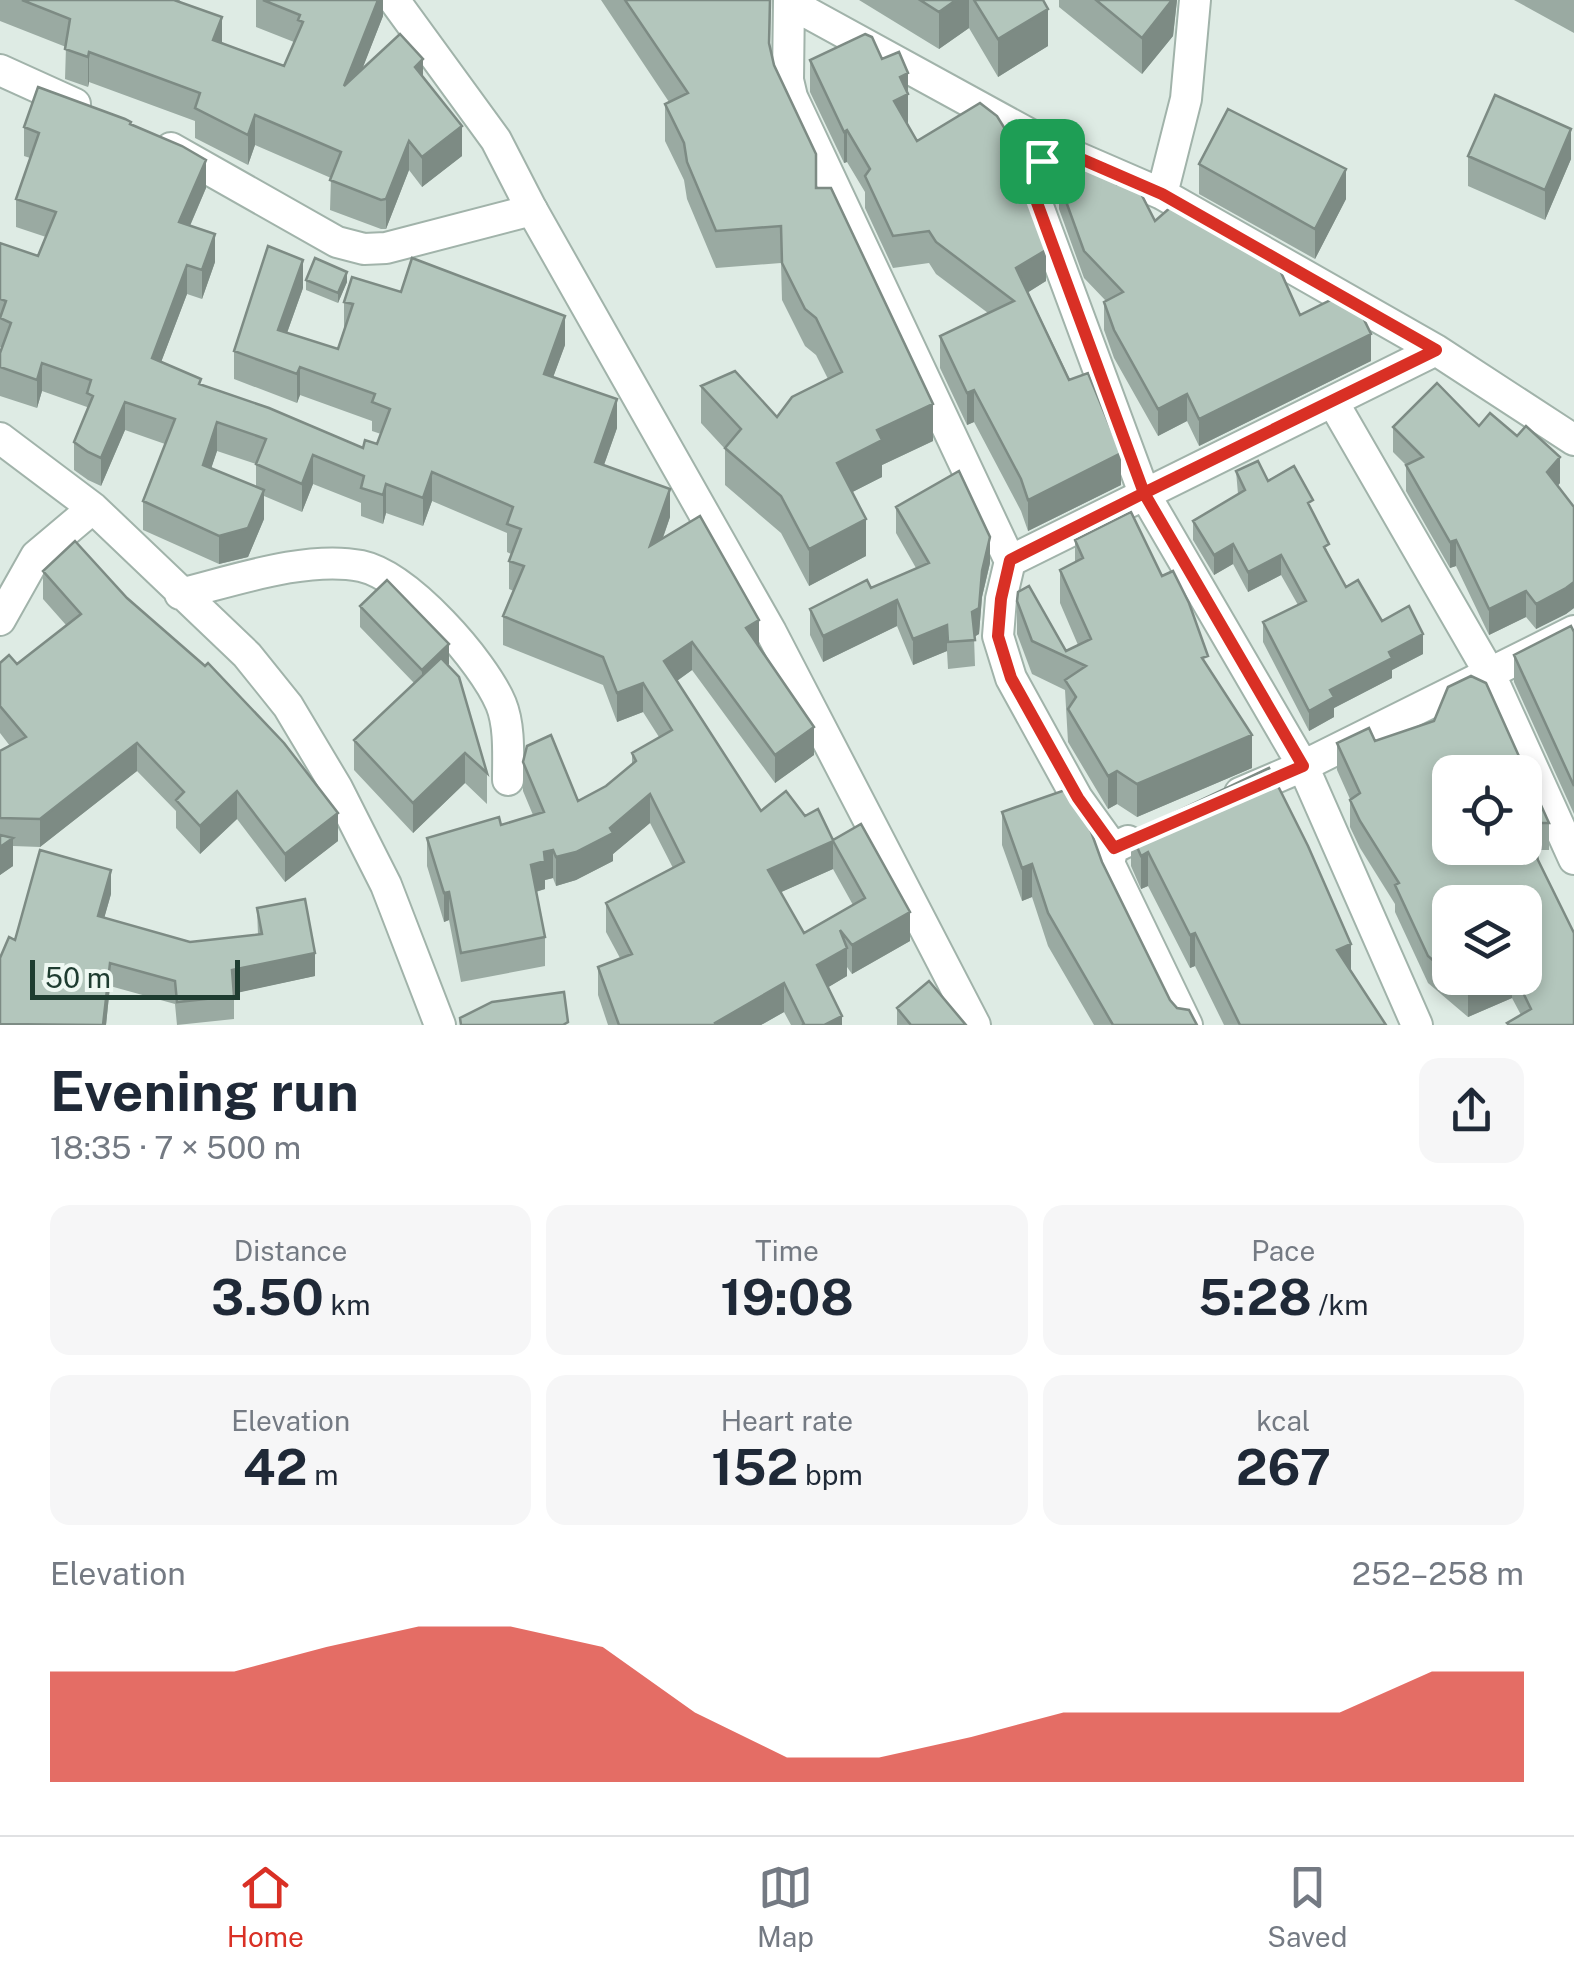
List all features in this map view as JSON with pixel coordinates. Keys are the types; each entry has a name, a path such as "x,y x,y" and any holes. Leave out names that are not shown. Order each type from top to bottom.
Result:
{"street":[{"path":"394,0 496,140 771,632 975,1025"},
{"path":"1162,194 1186,99 1195,0"},
{"path":"1114,848 1078,798 1011,678 998,636 1010,560 792,97 788,80 789,2 1049,145 1162,194 1436,350 1574,440"},
{"path":"0,70 108,119"},
{"path":"144,136 180,152 337,242 364,249 386,248 532,210"},
{"path":"1049,145 1036,184 1036,200 1144,493 1303,766 1417,1025"},
{"path":"1010,560 1436,350"},
{"path":"1333,402 1490,674 1574,859"},
{"path":"0,438 93,508 246,655 288,706 386,885 440,1025"},
{"path":"0,620 36,556 93,508"},
{"path":"180,594 290,567 362,566 394,582 452,630 502,704 508,780"},
{"path":"1212,804 1303,766 1574,631"},
{"path":"1158,827 1114,848 1109,863 1188,1025"}],"building":[{"path":"22,0 174,0 222,17 213,40 284,66 303,22 298,20 300,15 263,0 378,0 344,86 400,34 423,59 415,67 462,126 422,157 409,141 386,199 381,200 330,180 341,152 255,115 248,135 195,108 200,93 89,52 88,57 65,49 70,19"},
{"path":"625,0 770,0 769,43 774,65 816,154 816,188 831,188 933,404 877,430 882,440 837,463 866,519 809,549 781,496 725,448 741,429 701,386 735,371 777,417 792,397 842,372 816,318 805,309 782,263 781,226 716,231 687,162 684,143 665,104 688,93"},
{"path":"920,0 956,0 939,12"},
{"path":"974,0 1043,0 1048,9 998,39"},
{"path":"1096,0 1172,0 1142,38"},
{"path":"865,34 872,37 882,59 899,52 908,73 900,77 908,94 894,101 917,141 980,103 997,116 1018,150 1018,176 1046,250 1016,268 1069,380 1088,373 1121,453 1028,500 974,390 967,393 940,336 1014,301 936,242 929,231 893,236 865,176 870,169 847,130 844,132 810,60"},
{"path":"38,87 125,119 206,160 179,222 215,234 202,270 187,265 152,358 201,379 199,384 269,408 363,448 365,440 377,444 390,409 372,402 375,394 300,367 297,374 234,351 268,246 303,260 278,330 338,349 353,304 344,302 352,277 401,292 412,258 565,316 544,374 617,399 595,462 670,489 650,546 700,516 759,620 746,628 814,727 775,755 692,642 664,661 761,811 786,791 805,816 818,809 833,840 861,824 910,912 852,945 840,930 847,948 817,965 842,1016 824,1025 802,1025 784,983 716,1025 619,1025 598,967 632,954 606,903 684,862 650,794 610,828 613,833 576,852 556,857 553,850 544,852 545,861 531,865 545,937 461,953 449,892 444,893 427,838 499,817 501,825 544,812 523,762 527,746 551,735 578,801 606,786 636,761 632,753 672,730 643,683 617,693 603,657 503,616 524,566 509,561 521,529 507,524 513,507 432,472 423,498 386,484 383,495 361,488 364,476 313,455 302,484 256,464 266,439 217,422 203,465 264,490 248,528 219,536 143,501 175,419 125,402 101,458 74,442 93,396 87,393 91,380 42,363 37,380 0,367 0,353 11,323 0,318 6,301 0,299 0,243 38,256 56,212 16,199 39,133 24,127","holes":["833,841 865,898 804,933 768,870"]},
{"path":"1495,95 1571,129 1545,190 1468,156"},
{"path":"1228,109 1346,169 1315,229 1199,164"},
{"path":"1100,160 1106,163 1117,184 1132,176 1155,221 1180,199 1271,250 1300,315 1345,293 1353,297 1371,334 1199,419 1187,394 1158,409 1114,330 1104,302 1123,292 1084,251 1059,182"},
{"path":"315,258 347,272 338,293 306,280"},
{"path":"1437,383 1479,426 1490,413 1517,436 1526,426 1560,457 1547,472 1574,507 1574,582 1566,588 1536,604 1526,591 1489,609 1456,540 1450,542 1406,465 1423,457 1393,427"},
{"path":"1258,461 1268,481 1294,466 1313,500 1308,503 1329,544 1324,547 1346,587 1358,580 1382,621 1409,606 1423,634 1389,652 1392,658 1330,690 1334,697 1309,711 1263,622 1306,601 1281,555 1248,572 1233,544 1214,555 1193,521 1245,490 1236,471"},
{"path":"959,471 990,537 979,608 972,612 975,640 948,642 947,625 913,639 897,600 823,636 810,609 867,580 871,588 929,563 896,507"},
{"path":"1131,512 1162,576 1173,571 1208,656 1202,658 1252,735 1137,784 1117,771 1108,776 1068,709 1076,697 1065,680 1086,666 1032,641 1017,601 1018,592 1029,586 1066,651 1091,639 1060,570 1083,558 1075,540"},
{"path":"75,541 127,598 205,666 208,663 284,743 338,813 285,854 237,791 200,826 176,800 184,792 137,743 40,819 0,818 0,751 26,737 0,706 0,663 9,655 17,664 81,614 43,571"},
{"path":"387,580 449,644 422,670 360,606"},
{"path":"1571,626 1574,632 1574,786 1514,655"},
{"path":"441,658 459,677 487,773 465,753 413,803 354,740"},
{"path":"1471,676 1486,683 1518,755 1432,755 1432,865 1540,865 1574,933 1574,1025 1507,1023 1531,1009 1524,995 1542,995 1542,885 1432,885 1432,959 1395,885 1399,883 1350,800 1360,793 1337,743 1369,728 1375,741 1434,721 1448,687"},
{"path":"1269,768 1351,944 1337,950 1386,1025 1240,1025 1195,933 1190,935 1148,852 1141,856 1131,833"},
{"path":"1071,788 1080,801 1102,862 1170,1000 1177,1008 1189,1010 1197,1025 1113,1025 1048,913 1032,864 1022,868 1002,812"},
{"path":"0,835 13,838 0,847"},
{"path":"40,850 111,870 98,916 190,942 262,934 257,908 305,899 315,953 232,970 234,996 177,1002 175,981 110,963 103,1025 0,1024 0,958 9,937 15,940"},
{"path":"929,981 966,1025 911,1025 897,1008"},
{"path":"564,992 568,1022 563,1025 461,1025 460,1018 492,1002"}],"route":[{"path":"1042,161 1036,200 1144,493 1010,560 998,636 1011,678 1078,798 1114,848 1303,766 1144,493 1436,350 1162,194 1049,145 1042,161"}]}
